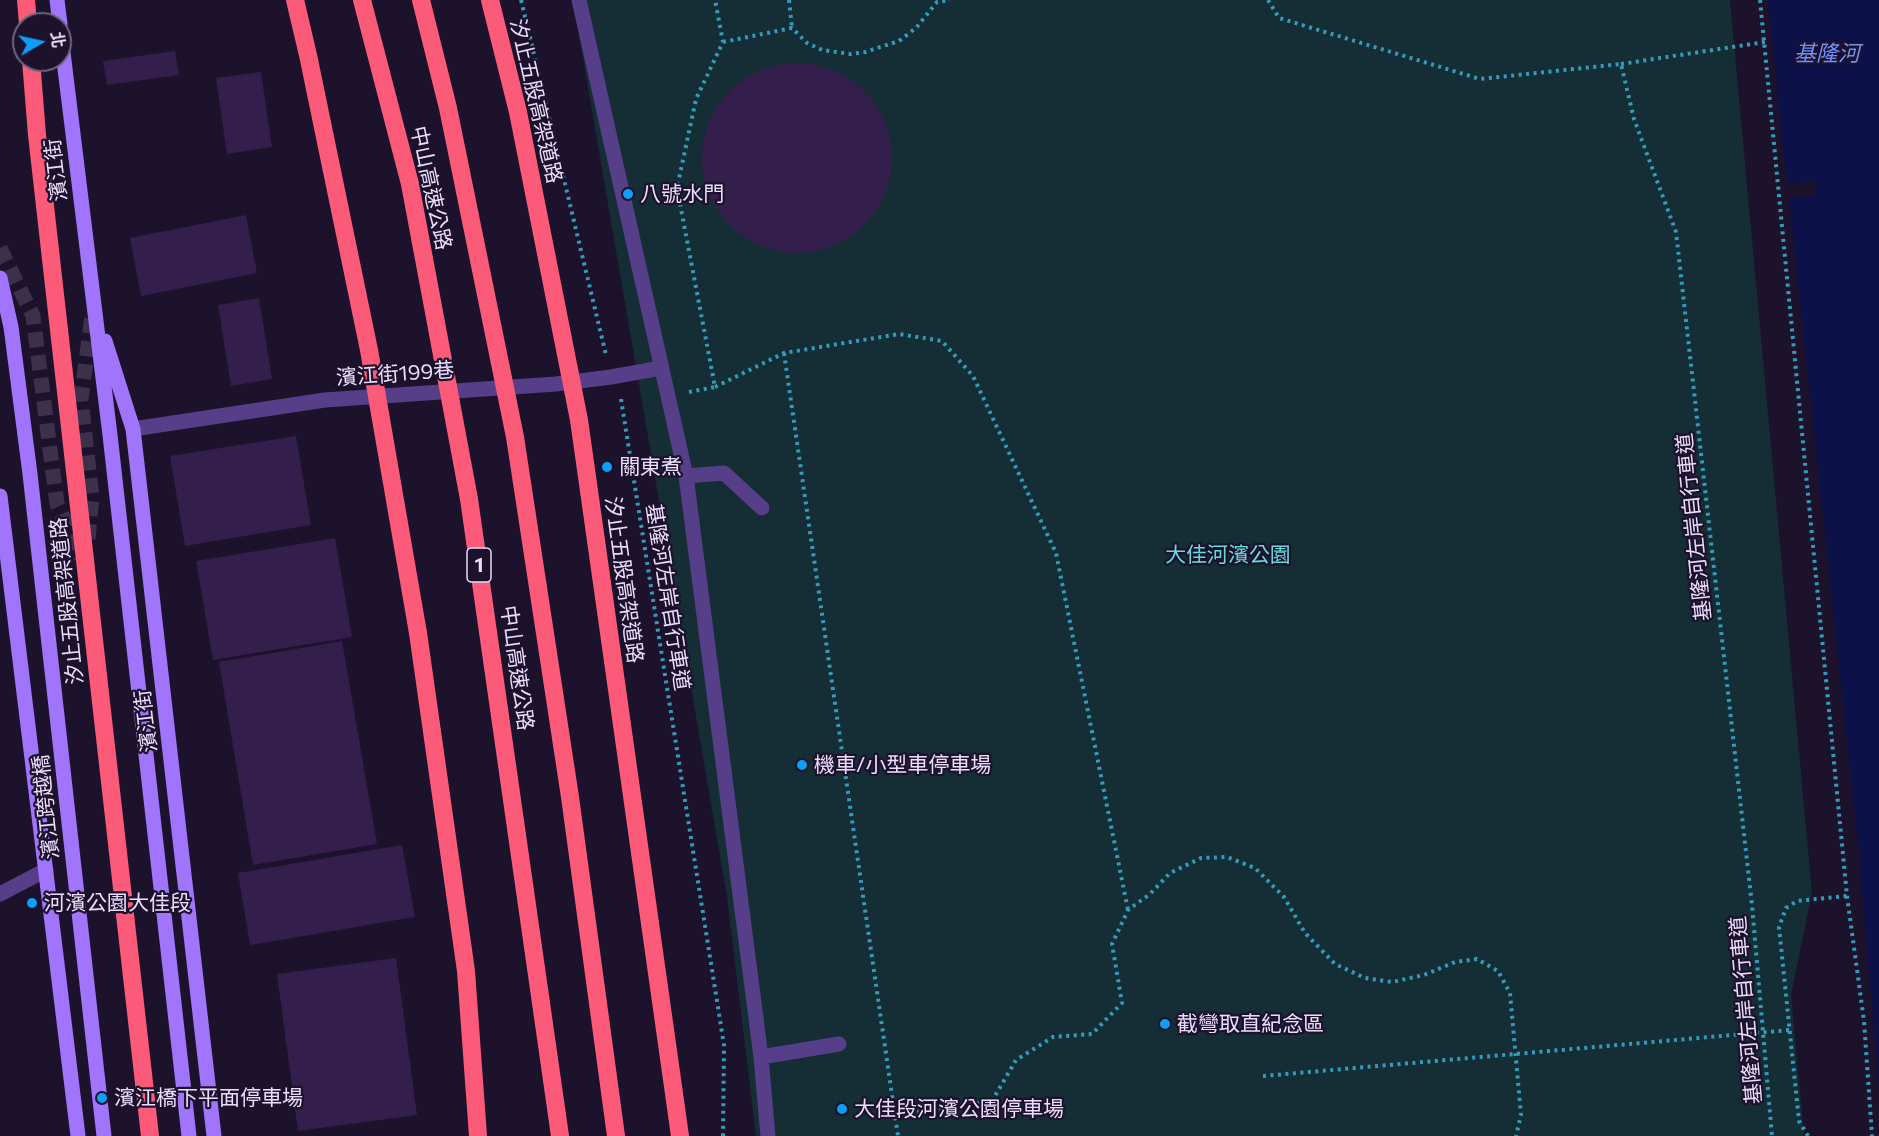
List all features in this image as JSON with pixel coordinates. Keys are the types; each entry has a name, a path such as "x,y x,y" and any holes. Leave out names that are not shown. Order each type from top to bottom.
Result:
{"highway":[{"path":"295,0 309,55 369,350 417,633 466,971 478,1136"},
{"name":"中山高速公路","path":"362,0 410,184 469,499 560,1136"},
{"name":"中山高速公路","path":"421,0 448,108 515,437 570,796 616,1136"},
{"name":"汐止五股高架道路","path":"490,0 518,112 579,420 680,1136"},
{"name":"汐止五股高架道路","path":"32,72 37,135 150,1136"}],"main road":[{"name":"濱江街","path":"66,72 189,1136"},
{"name":"濱江跨越橋","path":"0,278 11,327 30,474 104,1136"},
{"name":"濱江街","path":"94,306 133,429 214,1136"},
{"path":"0,496 78,1136"}],"lane":[{"path":"579,0 686,476 761,1056 768,1136"},
{"name":"濱江街199巷","path":"133,429 325,400 556,384 661,368"},
{"path":"686,476 724,473 762,508"},
{"path":"0,894 46,870"},
{"path":"761,1056 839,1044"}],"path":[{"name":"基隆河左岸自行車道","path":"521,0 586,281 612,377 621,395 724,1045 723,1136"},
{"path":"715,0 723,42 696,99 677,188 715,387"},
{"path":"789,0 792,28 807,43 822,50 851,54 865,52 899,40 916,28 937,2 950,0"},
{"path":"1268,0 1279,18 1480,79 1621,64 1765,42"},
{"path":"1760,0 1847,896 1863,1021 1872,1136"},
{"path":"723,42 792,28"},
{"name":"基隆河左岸自行車道","path":"1621,64 1634,119 1676,232 1752,905 1772,1136"},
{"path":"667,394 715,387 784,353 899,334 942,341 973,376 1056,553 1128,910"},
{"path":"784,353 898,1136"},
{"path":"895,1116 992,1101 1016,1060 1053,1037 1092,1034 1122,1003 1112,944 1128,910 1150,894 1170,873 1201,858 1227,858 1255,868 1284,897 1305,933 1335,964 1365,978 1392,982 1424,975 1455,962 1477,959 1498,971 1510,993 1521,1115 1516,1136"},
{"path":"1808,1136 1799,1121 1779,927 1786,908 1797,901 1847,896"},
{"path":"1263,1076 1790,1030"}],"green space":[{"name":"大佳河濱公園","path":"573,0 1730,0 1812,893 1791,995 1804,1136 756,1136 727,897"}],"water":[{"name":"基隆河","path":"1768,0 1879,0 1879,1088 1858,843 1789,198 1816,195 1815,181 1787,184"}],"building":[{"path":"175,51 179,75 107,85 103,61"},
{"path":"797,63 815,65 833,71 850,79 864,91 876,105 884,122 890,140 892,158 890,176 884,194 876,211 864,225 850,237 833,245 815,251 797,253 779,251 761,245 744,237 730,225 718,211 710,194 704,176 702,158 704,140 710,122 718,105 730,91 744,79 761,71 779,65"},
{"path":"261,72 272,147 227,154 216,78"},
{"path":"246,215 257,273 141,296 130,238"},
{"path":"259,298 272,379 231,386 218,305"},
{"path":"296,436 311,525 185,546 170,456"},
{"path":"335,538 352,637 213,660 196,561"},
{"path":"342,641 377,844 253,865 219,662"},
{"path":"402,845 415,917 250,945 238,873"},
{"path":"396,958 417,1115 298,1131 277,974"}],"tunnel":[{"path":"0,248 33,316 57,504 81,558"},
{"path":"88,539 92,497 81,399 92,316"}],"place":[{"name":"八號水門","path":"628,194"},
{"name":"關東煮","path":"607,467"},
{"name":"機車/小型車停車場","path":"802,765"},
{"name":"河濱公園大佳段","path":"32,903"},
{"name":"截彎取直紀念區","path":"1165,1024"},
{"name":"濱江橋下平面停車場","path":"102,1098"},
{"name":"大佳段河濱公園停車場","path":"842,1109"}]}
